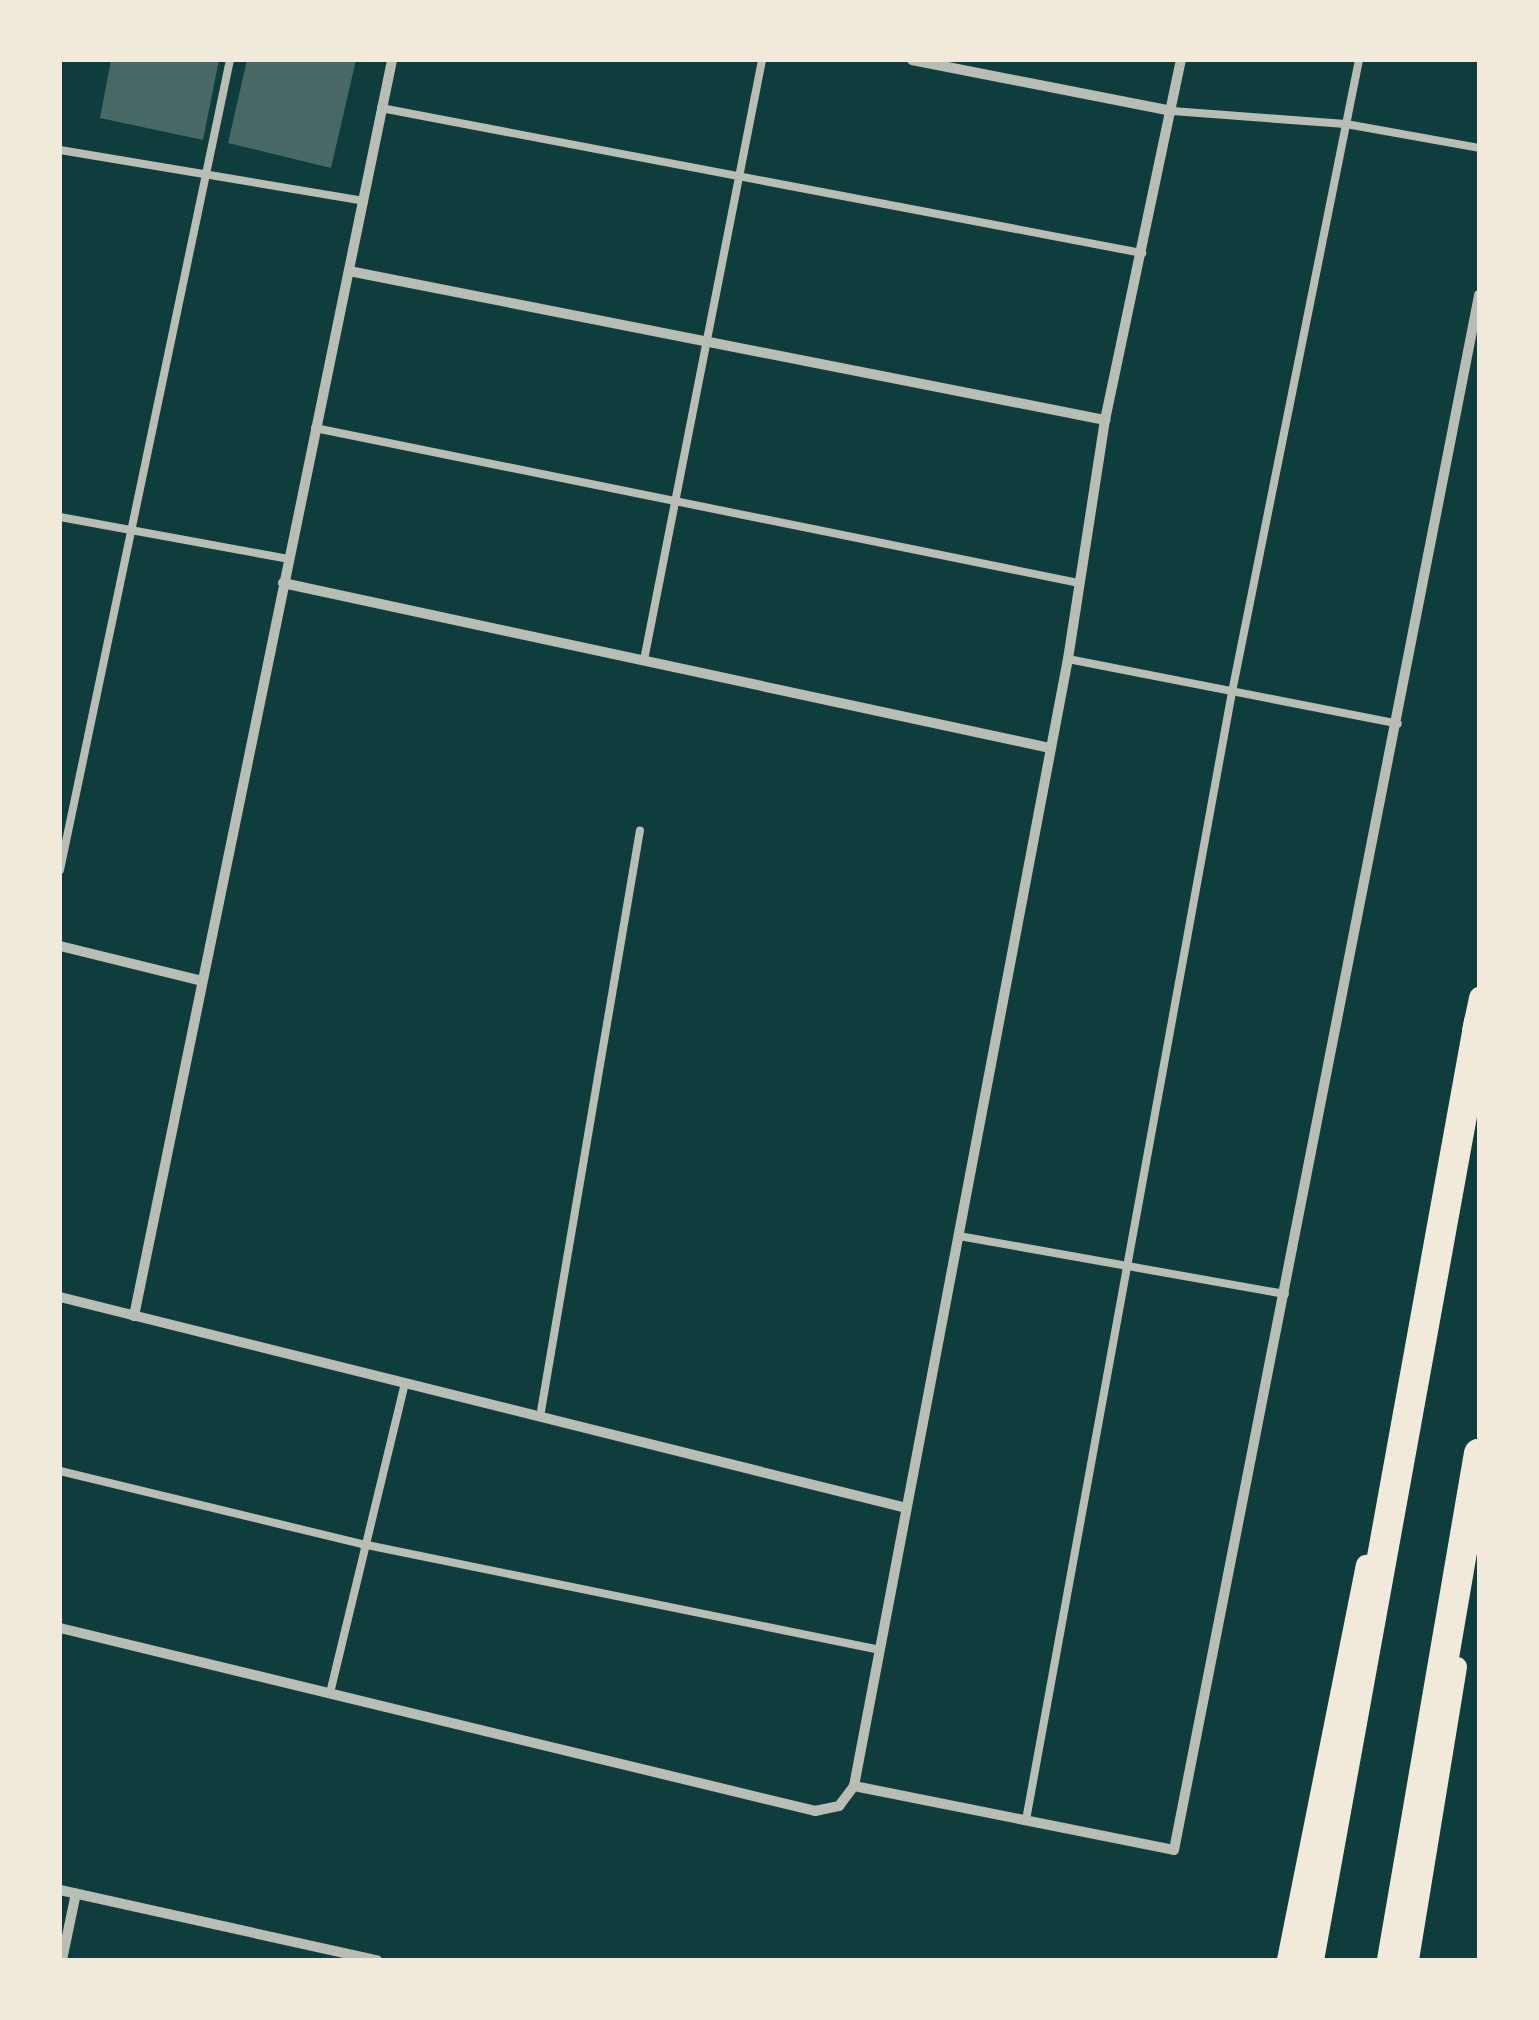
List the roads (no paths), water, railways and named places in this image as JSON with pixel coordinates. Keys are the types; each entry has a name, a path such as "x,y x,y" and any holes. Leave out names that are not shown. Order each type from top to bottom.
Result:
{"highway":[{"path":"1310,1960 1479,1022"},
{"path":"1392,1960 1479,1453"}],"main road":[{"path":"1287,1960 1479,997"},
{"path":"1408,1960 1479,1537"}],"street":[{"path":"134,1316 392,60"},
{"path":"912,60 1172,111"},
{"path":"60,1628 816,1811 839,1806 854,1786 1068,659 1105,420 1181,60"},
{"path":"350,270 1105,420"},
{"path":"854,1786 1174,1850 1398,724 1479,295"},
{"path":"282,583 1050,748"},
{"path":"60,946 202,981"},
{"path":"60,1297 906,1508"},
{"path":"60,1890 377,1960"},
{"path":"62,1960 76,1894"}],"lane":[{"path":"60,870 230,60"},
{"path":"644,660 762,60"},
{"path":"1026,1820 1232,692 1359,60"},
{"path":"381,108 1142,253"},
{"path":"1172,111 1346,124 1479,148"},
{"path":"60,150 364,202"},
{"path":"315,428 1079,583"},
{"path":"60,517 288,559"},
{"path":"1068,659 1398,724"},
{"path":"540,1417 640,830"},
{"path":"959,1236 1284,1294"},
{"path":"330,1693 362,1544 405,1383"},
{"path":"60,1471 362,1544 880,1650"}]}
